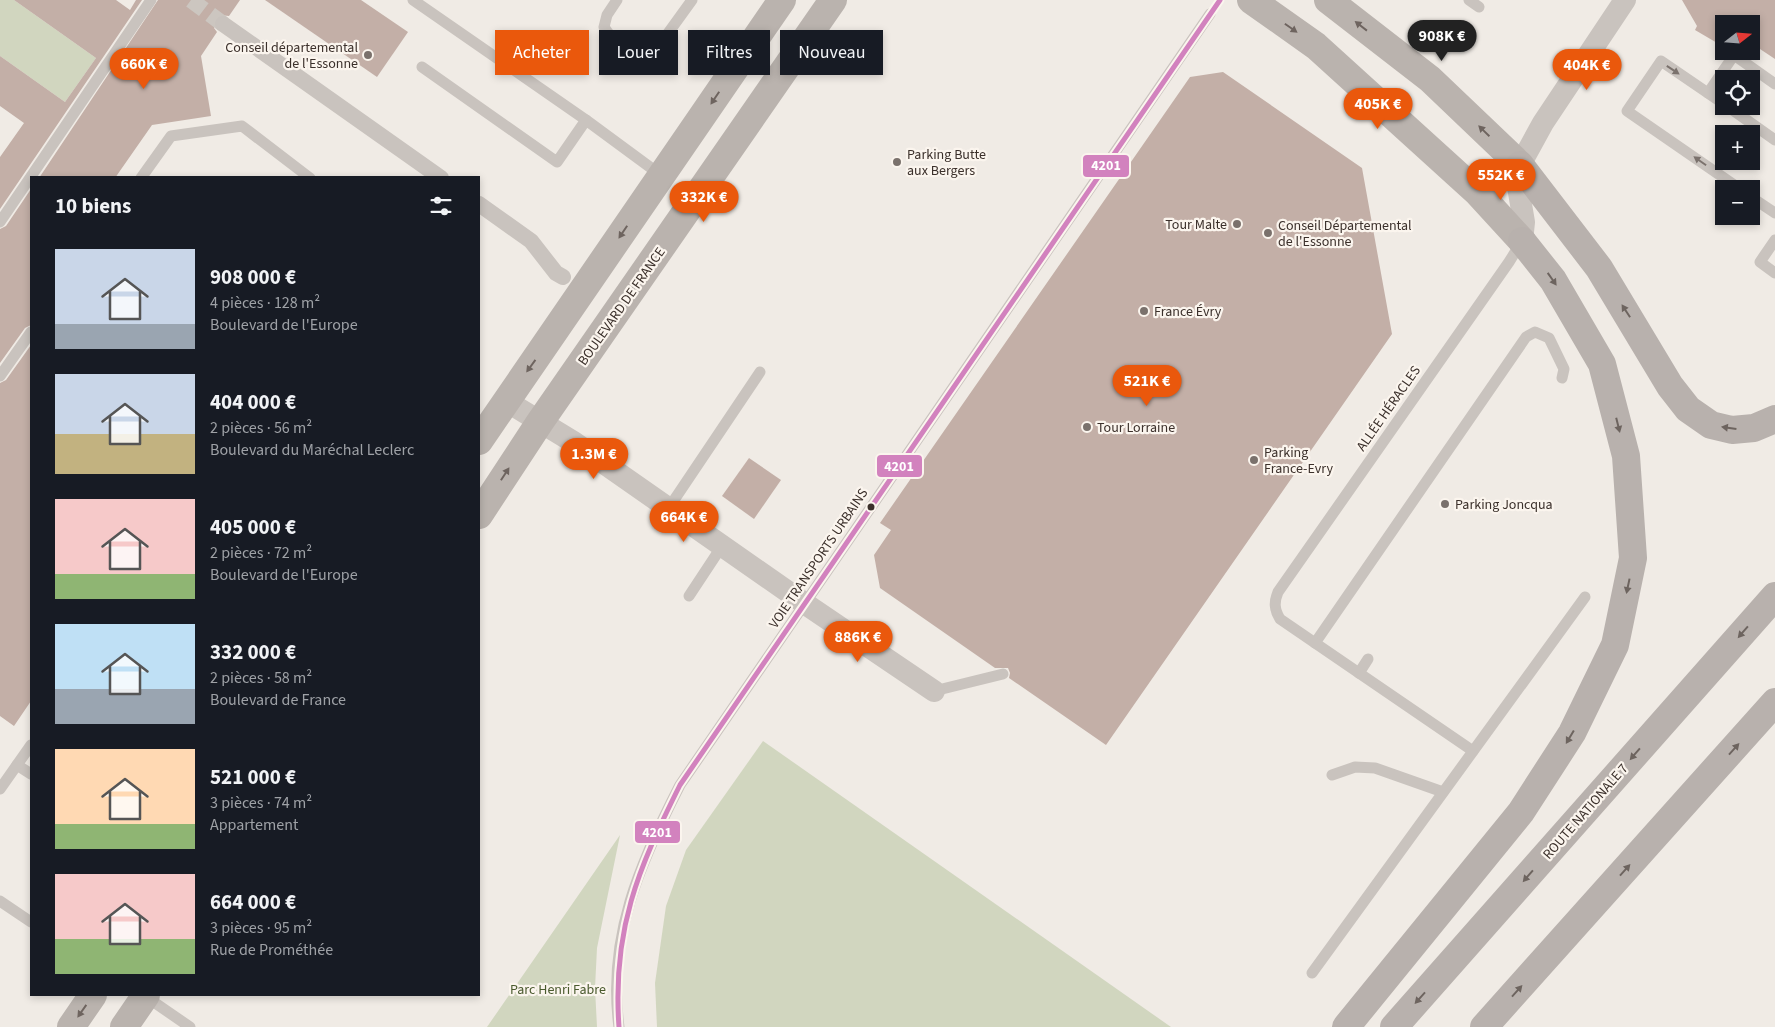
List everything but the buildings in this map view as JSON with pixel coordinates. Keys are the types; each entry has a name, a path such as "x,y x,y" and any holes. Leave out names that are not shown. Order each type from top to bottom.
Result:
{"main road":[{"path":"480,440 782,0"},
{"name":"BOULEVARD DE FRANCE","path":"480,513 540,422 833,0"},
{"path":"1251,0 1316,46 1478,193 1522,240 1553,280 1602,364 1626,456 1633,558 1615,644 1572,734 1521,812 1346,1027"},
{"path":"1328,0 1430,79 1520,165 1599,268 1670,386 1688,409 1711,425 1732,430 1754,428 1775,419"},
{"name":"ROUTE NATIONALE 7","path":"1394,1027 1775,596"},
{"path":"1484,1027 1775,702"},
{"path":"71,1027 92,996"},
{"path":"124,1027 144,996"}],"street":[{"path":"1522,240 1524,222 1518,186 1520,165 1542,123 1625,0"},
{"path":"224,24 438,176"},
{"path":"480,205 531,241 556,273 563,277"},
{"path":"506,400 934,691"}],"lane":[{"path":"31,176 151,0"},
{"path":"413,0 586,120 662,176"},
{"path":"618,0 607,15 604,27 610,37 634,56 644,58 653,54 692,0"},
{"path":"1469,0 1479,7"},
{"name":"VOIE TRANSPORTS URBAINS","path":"619,1027 618,962 626,913 643,861 680,785 1210,14"},
{"path":"1708,93 1734,55 1775,84"},
{"path":"1715,98 1661,62 1627,111 1727,180"},
{"path":"422,67 557,162 586,120"},
{"path":"1739,115 1775,140"},
{"path":"142,176 171,136 242,126 307,176"},
{"path":"0,222 30,178"},
{"path":"1760,203 1775,213"},
{"name":"ALLÉE HÉRACLES","path":"1315,643 1280,619 1275,606 1278,592 1509,262 1522,240"},
{"path":"1775,240 1760,262 1775,273"},
{"path":"1473,751 1315,643 1526,337 1535,332 1549,338 1564,369 1562,378"},
{"path":"0,376 30,333"},
{"path":"668,509 760,372"},
{"path":"689,596 722,546"},
{"path":"1312,973 1585,596"},
{"path":"1359,673 1368,659"},
{"path":"934,691 1003,674"},
{"path":"0,790 30,746"},
{"path":"17,765 30,773"},
{"path":"1332,775 1355,767 1375,768 1443,792"},
{"path":"0,901 30,921"},
{"path":"146,996 190,1027"}],"green space":[{"path":"0,0 14,0 96,58 65,102 0,56"},
{"path":"763,741 1171,1027 657,1027 655,983 666,906 686,850"},
{"name":"Parc Henri Fabre","path":"620,835 597,948 595,988 597,1027 487,1027"}],"tunnel":[{"path":"191,0 223,24"}],"transit line":[{"name":"4201","path":"619,1027 618,992 620,960 624,930 631,901 640,873 680,785 1220,0"}],"place":[{"name":"Conseil départemental de l'Essonne","path":"368,55"},
{"name":"Parking Butte aux Bergers","path":"897,162"},
{"name":"Tour Malte","path":"1237,224"},
{"name":"Conseil Départemental de l'Essonne","path":"1268,233"},
{"name":"France Évry","path":"1144,311"},
{"name":"Tour Lorraine","path":"1087,427"},
{"name":"Parking France-Evry","path":"1254,460"},
{"name":"Parking Joncqua","path":"1445,504"}]}
